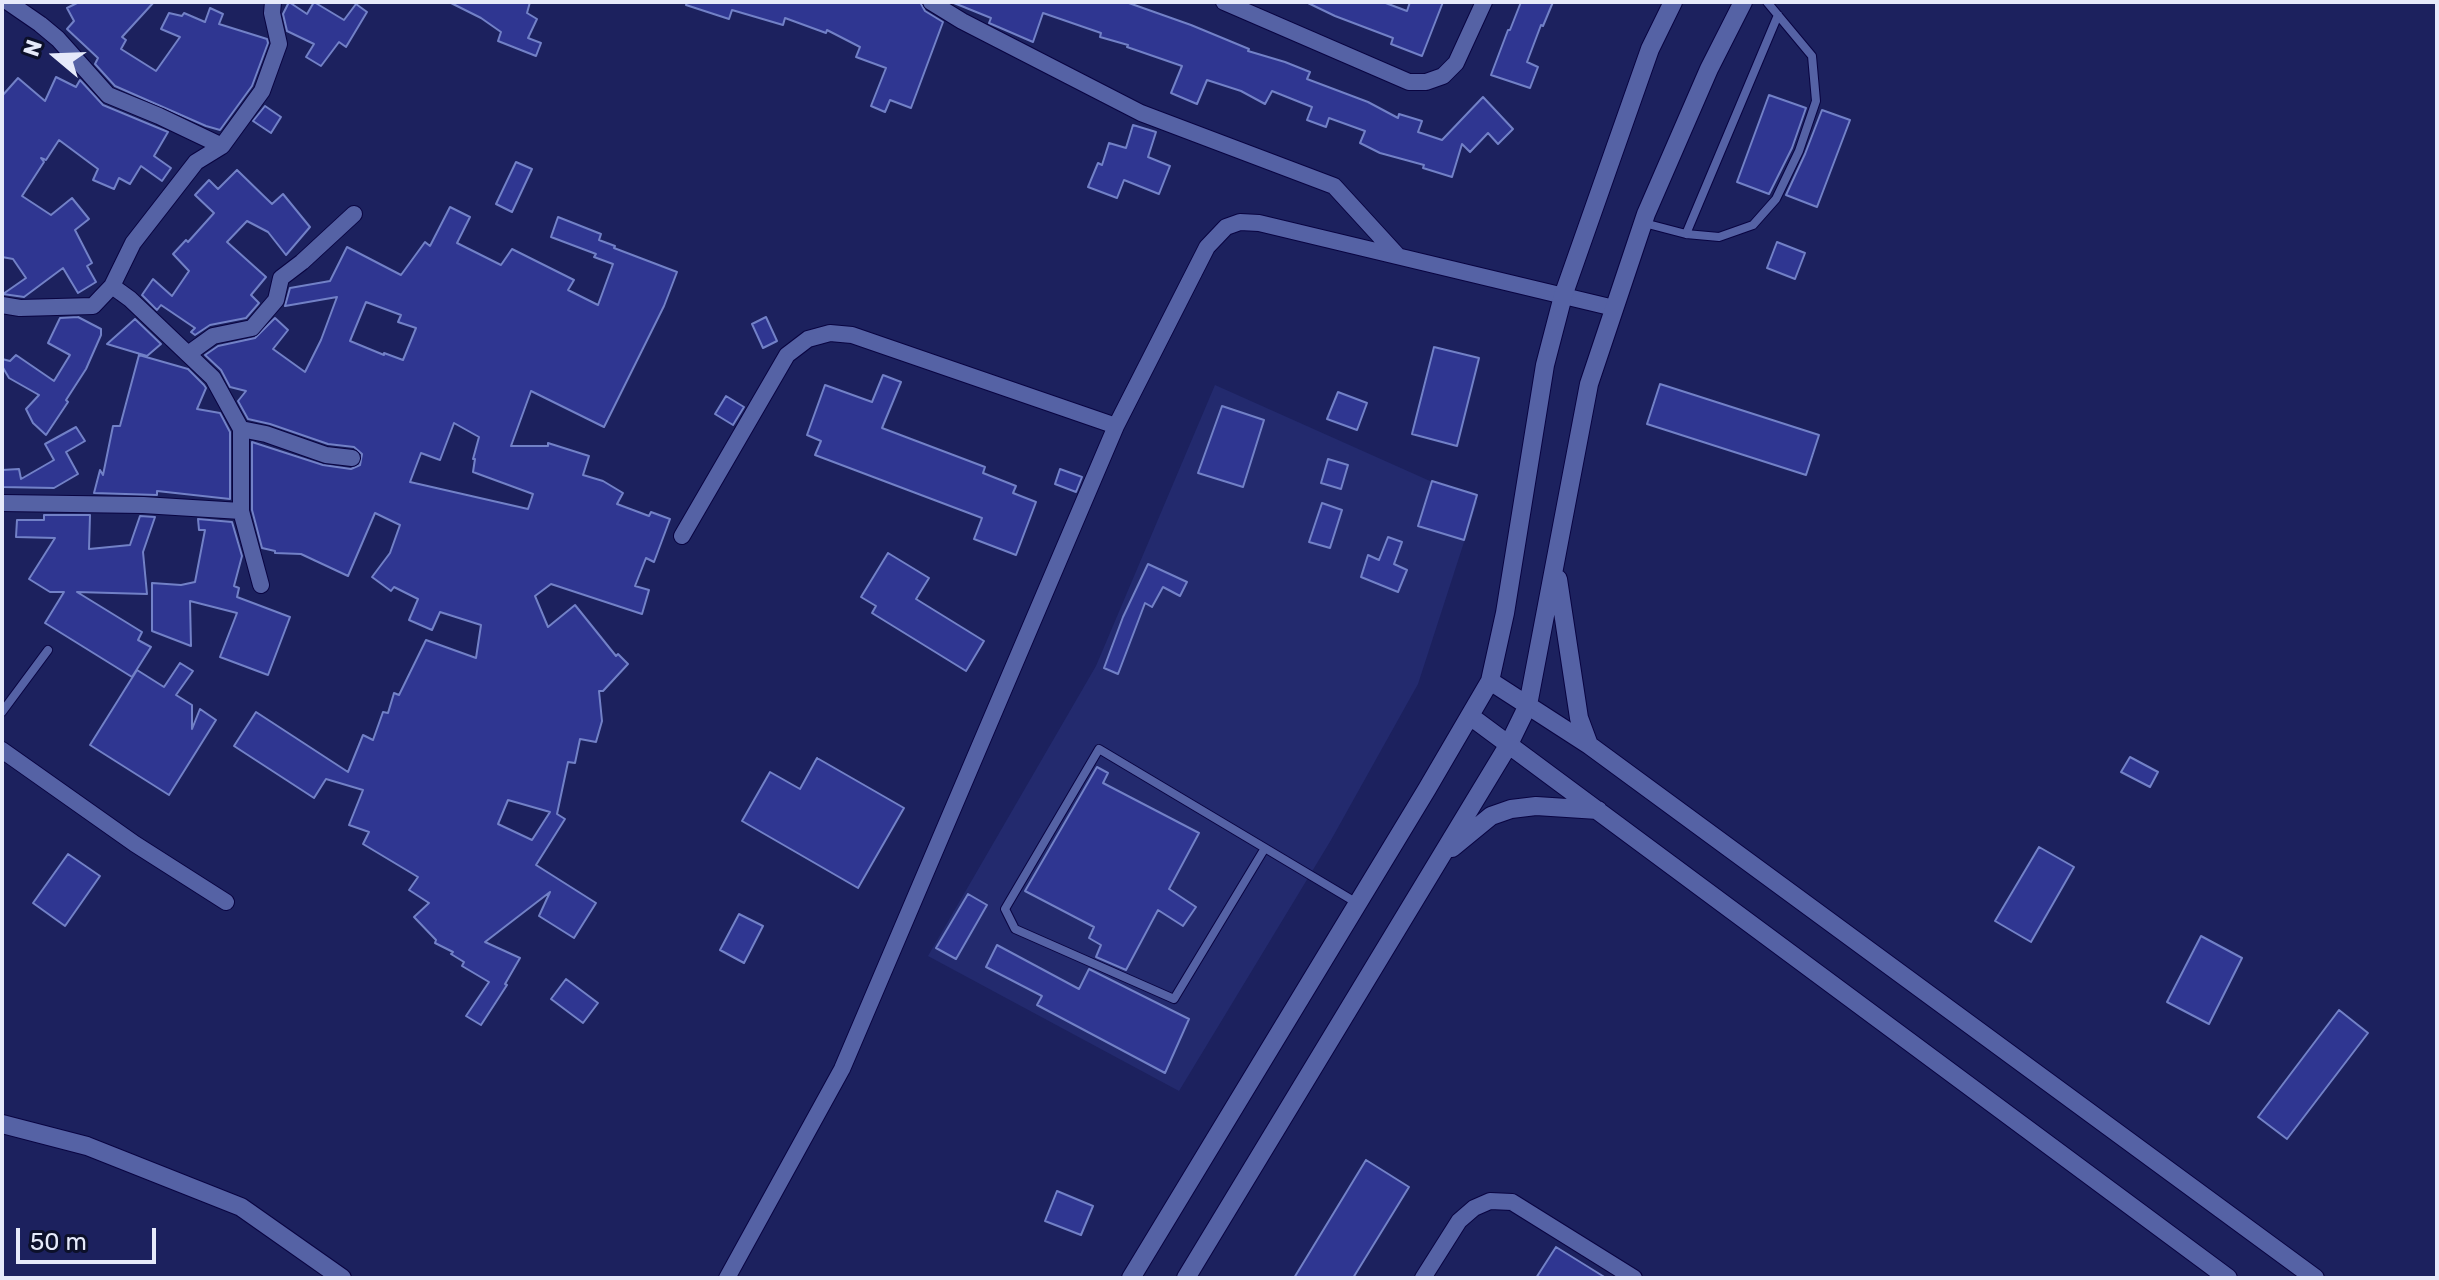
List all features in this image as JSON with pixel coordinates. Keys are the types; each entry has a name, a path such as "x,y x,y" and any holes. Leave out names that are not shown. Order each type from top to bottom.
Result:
{"street":[{"path":"8,2 58,39 108,95 222,146"},
{"path":"2,305 20,308 93,306 112,286 133,243 196,162 222,146 262,91 279,44 272,13 273,2"},
{"path":"931,2 1141,113 1334,186 1398,256"},
{"path":"1224,2 1409,82 1426,82 1443,76 1456,63 1484,2"},
{"path":"1131,1278 1490,681 1505,613 1545,365 1563,296 1650,49 1673,2"},
{"path":"1186,1278 1509,744 1528,705 1589,384 1643,223 1709,69 1743,2"},
{"path":"188,354 213,336 252,328 276,300 281,278 354,214"},
{"path":"727,1278 842,1069 1116,426 1207,247 1226,227 1240,222 1259,223 1614,308"},
{"path":"112,286 130,299 213,378 241,429 241,511 261,585"},
{"path":"682,536 787,355 808,339 830,333 852,335 1116,426"},
{"path":"241,429 266,434 326,455 352,458"},
{"path":"2,503 143,505 241,511"},
{"path":"1556,564 1579,718 1589,745"},
{"path":"1490,681 1589,745 2315,1278"},
{"path":"1470,716 2228,1278"},
{"path":"2,750 135,844 226,902"},
{"path":"1441,857 1491,816 1511,809 1536,806 1599,811"},
{"path":"2,1124 87,1146 241,1207 342,1278"},
{"path":"1423,1278 1459,1221 1474,1208 1490,1201 1512,1202 1634,1278"}],"lane":[{"path":"1643,223 1686,234 1719,237 1753,225 1776,199 1799,151 1816,101 1812,56 1767,2"},
{"path":"1686,234 1778,15"},
{"path":"2,712 48,650"},
{"path":"1265,848 1174,999 1015,929 1005,909 1099,749 1358,903"}],"shaded area":[{"path":"1215,385 1477,502 1418,684 1331,840 1179,1091 928,956 1096,666"}],"building":[{"path":"79,2 154,2 122,37 126,40 121,49 156,71 180,37 161,29 169,13 182,16 184,13 205,22 210,8 223,14 219,24 267,39 268,43 252,86 220,130 115,86 95,64 98,58 67,29 74,21 67,8"},
{"path":"289,2 307,14 314,2 344,20 356,4 367,12 346,47 339,42 321,66 306,57 314,44 287,31 283,14"},
{"path":"449,2 530,2 527,13 537,19 528,38 541,43 536,56 498,41 501,32"},
{"path":"687,2 920,2 925,11 943,22 911,108 890,100 885,112 871,106 886,68 856,57 860,47 827,30 826,33 785,18 783,25 732,10 729,19 686,5"},
{"path":"1126,2 1191,25 1248,51 1310,72 1307,79 1368,102 1398,118 1399,114 1422,121 1418,132 1442,140 1483,97 1513,129 1498,144 1488,133 1470,152 1462,144 1452,177 1423,168 1424,165 1380,153 1360,143 1365,131 1329,118 1326,127 1307,120 1312,107 1272,91 1265,104 1241,91 1207,80 1197,104 1171,93 1182,66 1043,13 1033,42 989,23 991,18 954,3"},
{"path":"1306,2 1383,2 1407,11 1410,2 1443,2 1422,56 1391,44 1393,38"},
{"path":"1521,2 1553,2 1527,62 1538,67 1530,88 1491,75"},
{"path":"56,77 76,87 80,80 103,105 168,132 154,156 171,168 162,181 141,166 130,184 119,178 114,189 93,180 98,169 59,140 46,160 41,158 44,162 22,196 51,215 72,198 89,219 75,230 92,263 87,266 96,282 78,293 63,268 24,297 3,294 26,278 13,259 2,257 2,96 18,78 45,101"},
{"path":"1769,95 1806,108 1792,148 1769,194 1737,182"},
{"path":"265,106 281,117 271,133 253,121"},
{"path":"1822,110 1850,120 1817,207 1786,195"},
{"path":"1133,125 1156,132 1148,157 1170,166 1159,194 1124,180 1117,198 1088,187 1098,163 1102,165 1109,143 1126,148"},
{"path":"516,162 532,169 512,212 496,204"},
{"path":"237,170 272,204 283,194 310,227 286,255 268,232 247,221 227,242 266,277 251,295 259,303 246,318 210,325 195,335 191,332 195,328 161,305 157,310 142,295 153,279 172,296 189,271 173,254 214,213 195,195 209,180 218,189"},
{"path":"450,207 470,217 457,243 501,265 512,249 574,280 568,290 598,305 613,264 551,237 558,217 601,234 599,240 614,248 677,272 664,306 604,427 531,391 511,446 548,446 548,443 589,456 583,475 603,481 623,493 617,504 649,516 651,512 670,519 654,562 646,558 635,586 649,590 642,614 551,584 535,596 548,627 575,605 616,656 618,654 628,664 603,691 599,691 602,721 596,742 580,739 575,763 568,762 557,814 565,819 536,865 596,903 574,938 539,916 550,892 485,942 520,958 481,1025 466,1016 489,982 462,966 464,962 451,954 453,952 435,943 436,940 414,917 429,903 409,890 418,877 363,844 369,832 349,825 363,790 326,779 314,798 234,746 256,712 348,772 363,735 373,740 383,712 388,713 394,693 399,695 426,640 476,658 481,625 440,612 432,630 409,620 418,599 394,587 391,591 372,577 390,553 400,525 375,513 348,576 301,554 275,553 262,548 252,510 252,442 323,465 351,469 360,465 362,454 354,447 328,444 248,419 238,401 246,391 230,387 221,370 205,355 218,346 255,338 275,318 288,330 273,349 305,372 337,297 285,306 290,288 330,281 347,247 401,275 425,242 430,246","holes":["366,302 401,315 398,322 416,328 403,360 350,341","454,423 479,437 473,472 533,494 528,509 410,482 421,453 440,460","508,800 550,812 532,840 498,824"]},
{"path":"1777,242 1805,253 1795,279 1767,268"},
{"path":"78,317 101,329 101,335 86,369 66,400 68,402 46,435 33,423 26,409 39,395 9,378 2,366 2,359 10,361 16,355 54,381 70,355 48,343 60,318"},
{"path":"766,317 777,341 763,348 752,324"},
{"path":"135,319 161,344 147,356 107,344"},
{"path":"1434,347 1479,358 1457,446 1412,434"},
{"path":"139,355 188,369 206,388 197,409 220,413 230,432 230,499 157,491 157,495 94,493 100,470 103,475 113,426 120,426"},
{"path":"883,375 901,382 882,428 985,467 983,473 1016,486 1013,493 1036,502 1016,555 974,539 982,518 815,455 821,441 807,435 825,385 872,402"},
{"path":"1660,384 1819,435 1806,475 1647,424"},
{"path":"1338,392 1367,403 1357,430 1327,419"},
{"path":"726,396 744,407 733,425 715,414"},
{"path":"1222,406 1264,420 1243,487 1198,473"},
{"path":"76,427 85,441 66,452 78,474 54,488 2,487 2,470 19,469 21,479 54,460 45,444"},
{"path":"1328,459 1348,465 1341,489 1321,483"},
{"path":"1060,469 1082,477 1076,492 1055,484"},
{"path":"1432,481 1477,495 1464,540 1418,526"},
{"path":"1322,503 1342,510 1330,548 1309,542"},
{"path":"44,515 90,515 89,549 130,545 140,516 155,517 143,552 147,594 77,592 142,632 138,640 151,647 132,677 45,623 64,592 50,592 29,579 55,538 16,537 17,520 44,520"},
{"path":"198,519 232,522 242,556 234,586 239,588 237,597 290,617 268,675 220,657 237,613 190,601 191,646 152,631 152,583 181,585 195,582 205,530 199,530"},
{"path":"1388,537 1402,542 1394,564 1407,570 1398,592 1361,577 1368,555 1379,560"},
{"path":"888,553 929,578 916,599 984,641 966,671 872,613 876,606 861,597"},
{"path":"1148,564 1187,582 1180,596 1163,587 1152,607 1145,603 1118,674 1104,668"},
{"path":"180,663 193,671 176,695 192,705 192,729 200,709 216,720 169,795 90,745 137,670 164,687"},
{"path":"2130,757 2158,772 2150,787 2121,772"},
{"path":"817,758 904,808 858,888 742,821 770,772 800,789"},
{"path":"1097,767 1108,773 1103,783 1199,833 1169,889 1196,907 1183,926 1158,910 1126,970 1096,957 1101,945 1089,938 1094,927 1025,891"},
{"path":"2039,847 2074,867 2031,942 1995,921"},
{"path":"68,854 100,876 65,926 33,903"},
{"path":"968,894 987,905 956,959 936,948"},
{"path":"739,914 763,926 744,963 720,950"},
{"path":"2201,936 2242,958 2209,1024 2167,1002"},
{"path":"997,945 1079,989 1089,969 1189,1019 1165,1073 1037,1005 1042,996 986,967"},
{"path":"566,979 598,1003 583,1023 551,999"},
{"path":"2339,1010 2368,1033 2287,1139 2258,1117"},
{"path":"1366,1160 1409,1187 1353,1278 1294,1278"},
{"path":"1057,1191 1093,1206 1081,1235 1045,1221"},
{"path":"1556,1247 1606,1278 1536,1278"}]}
